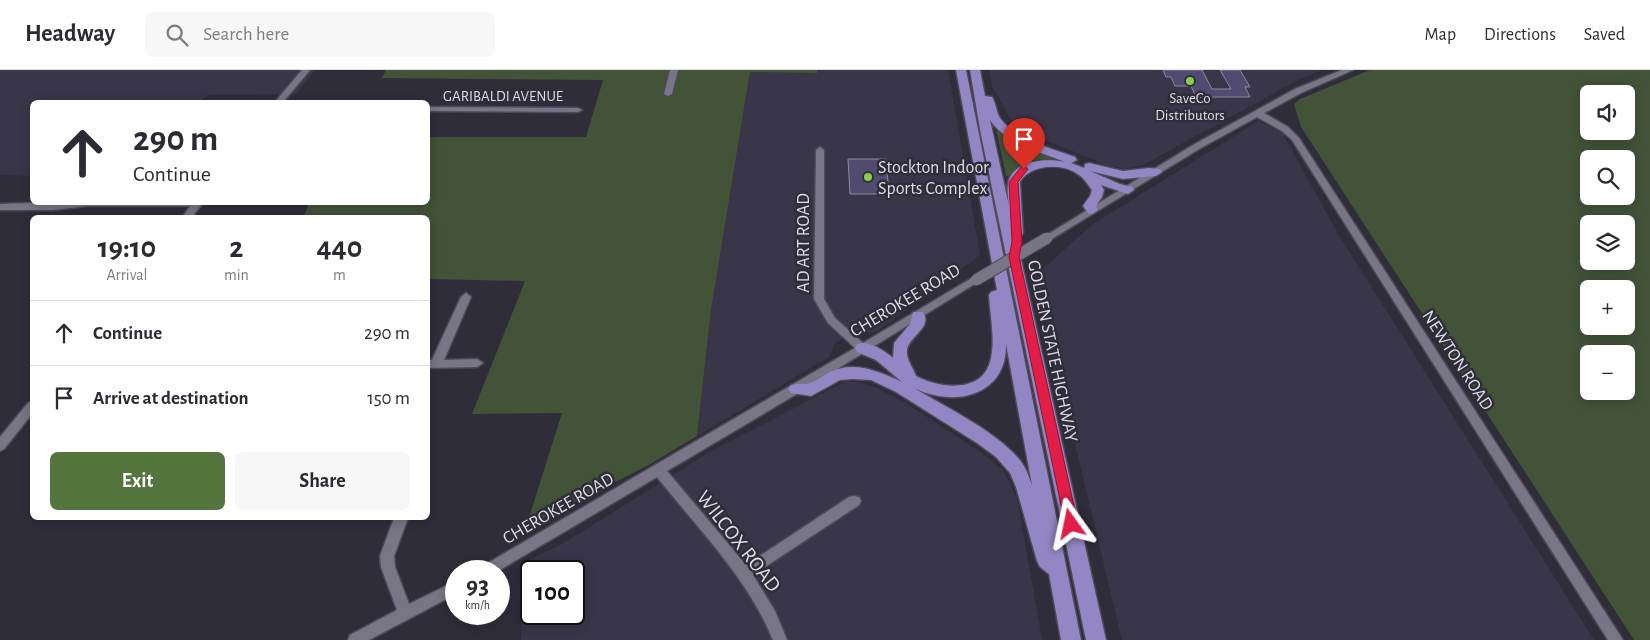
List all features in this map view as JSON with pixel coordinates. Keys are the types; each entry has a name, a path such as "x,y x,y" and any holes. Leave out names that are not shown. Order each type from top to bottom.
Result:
{"highway":[{"name":"GOLDEN STATE HIGHWAY","path":"961,70 1071,640"},
{"name":"GOLDEN STATE HIGHWAY","path":"976,76 1096,640"},
{"path":"976,76 984,86 994,118 1005,130 1083,168 1114,188 1128,190"},
{"path":"1014,257 1017,242 1014,182 1024,169 1040,164 1055,163 1118,174 1130,175 1145,171 1156,172"},
{"path":"1083,168 1098,190 1096,197 1089,206 1092,210"},
{"path":"796,389 811,390 837,375 853,373 873,375 945,392 968,389 987,380 998,361 996,291 1001,280"},
{"path":"907,384 899,350 906,334 917,326 918,316"},
{"path":"862,348 874,364 897,381 907,384 1002,452 1017,469 1025,487 1046,561 1058,571"}],"street":[{"path":"281,100 306,70"},
{"path":"668,94 674,70"},
{"path":"1323,70 1335,75"},
{"name":"CHEROKEE ROAD","path":"505,560 796,389 1128,190 1196,147 1257,113 1348,70"},
{"name":"GARIBALDI AVENUE","path":"430,109 578,110"},
{"name":"NEWTON ROAD","path":"1257,113 1285,129 1295,138 1616,640"},
{"name":"AD ART ROAD","path":"820,150 819,299 824,311 833,322 862,348"},
{"path":"0,208 70,205"},
{"path":"188,215 196,205"},
{"path":"466,297 432,364 477,363"},
{"path":"0,446 30,408"},
{"name":"WILCOX ROAD","path":"659,470 745,573 770,612 780,640"},
{"path":"745,573 854,501"},
{"path":"400,520 388,556 388,567 406,614"},
{"path":"355,640 445,593"}],"shaded area":[{"path":"0,70 315,70 296,94 207,95 203,100 30,100 30,176 0,175"},
{"path":"817,70 948,70 980,255 877,331 870,333 856,330 834,344 829,357 697,436 711,310 750,72 817,73"},
{"path":"989,70 1322,70 1298,80 1141,166 1125,169 1109,166 1031,134 1013,123 992,86"},
{"path":"1259,121 1283,134 1338,234 1594,640 1122,640 1035,276 1093,224"},
{"path":"845,382 858,382 875,387 906,403 979,451 1003,470 1017,498 1042,640 521,640 522,625 585,625 585,560 528,560 559,546 713,450"}],"green space":[{"path":"386,70 817,70 817,73 750,72 711,310 697,436 647,466 526,527 562,413 472,414 525,281 430,279 430,215 304,215 308,205 430,205 430,137 586,137 603,80 382,78"},
{"path":"1370,70 1650,70 1650,640 1634,640 1301,127 1294,104 1300,99"},
{"path":"996,129 1058,158 1057,160 1043,159 1024,163 1018,166 1010,177 1006,176"}],"building":[{"path":"1163,70 1202,70 1212,89 1231,89 1220,70 1240,70 1250,87 1245,87 1250,97 1196,97 1191,86 1175,86 1171,77 1166,77"},
{"name":"Stockton Indoor Sports Complex","path":"848,159 886,159 889,194 850,194"}],"place":[{"name":"SaveCo Distributors","path":"1190,81"},
{"name":"Stockton Indoor Sports Complex","path":"868,177"}],"route":[{"path":"1024,169 1014,182 1017,242 1014,257 1071,524"}]}
